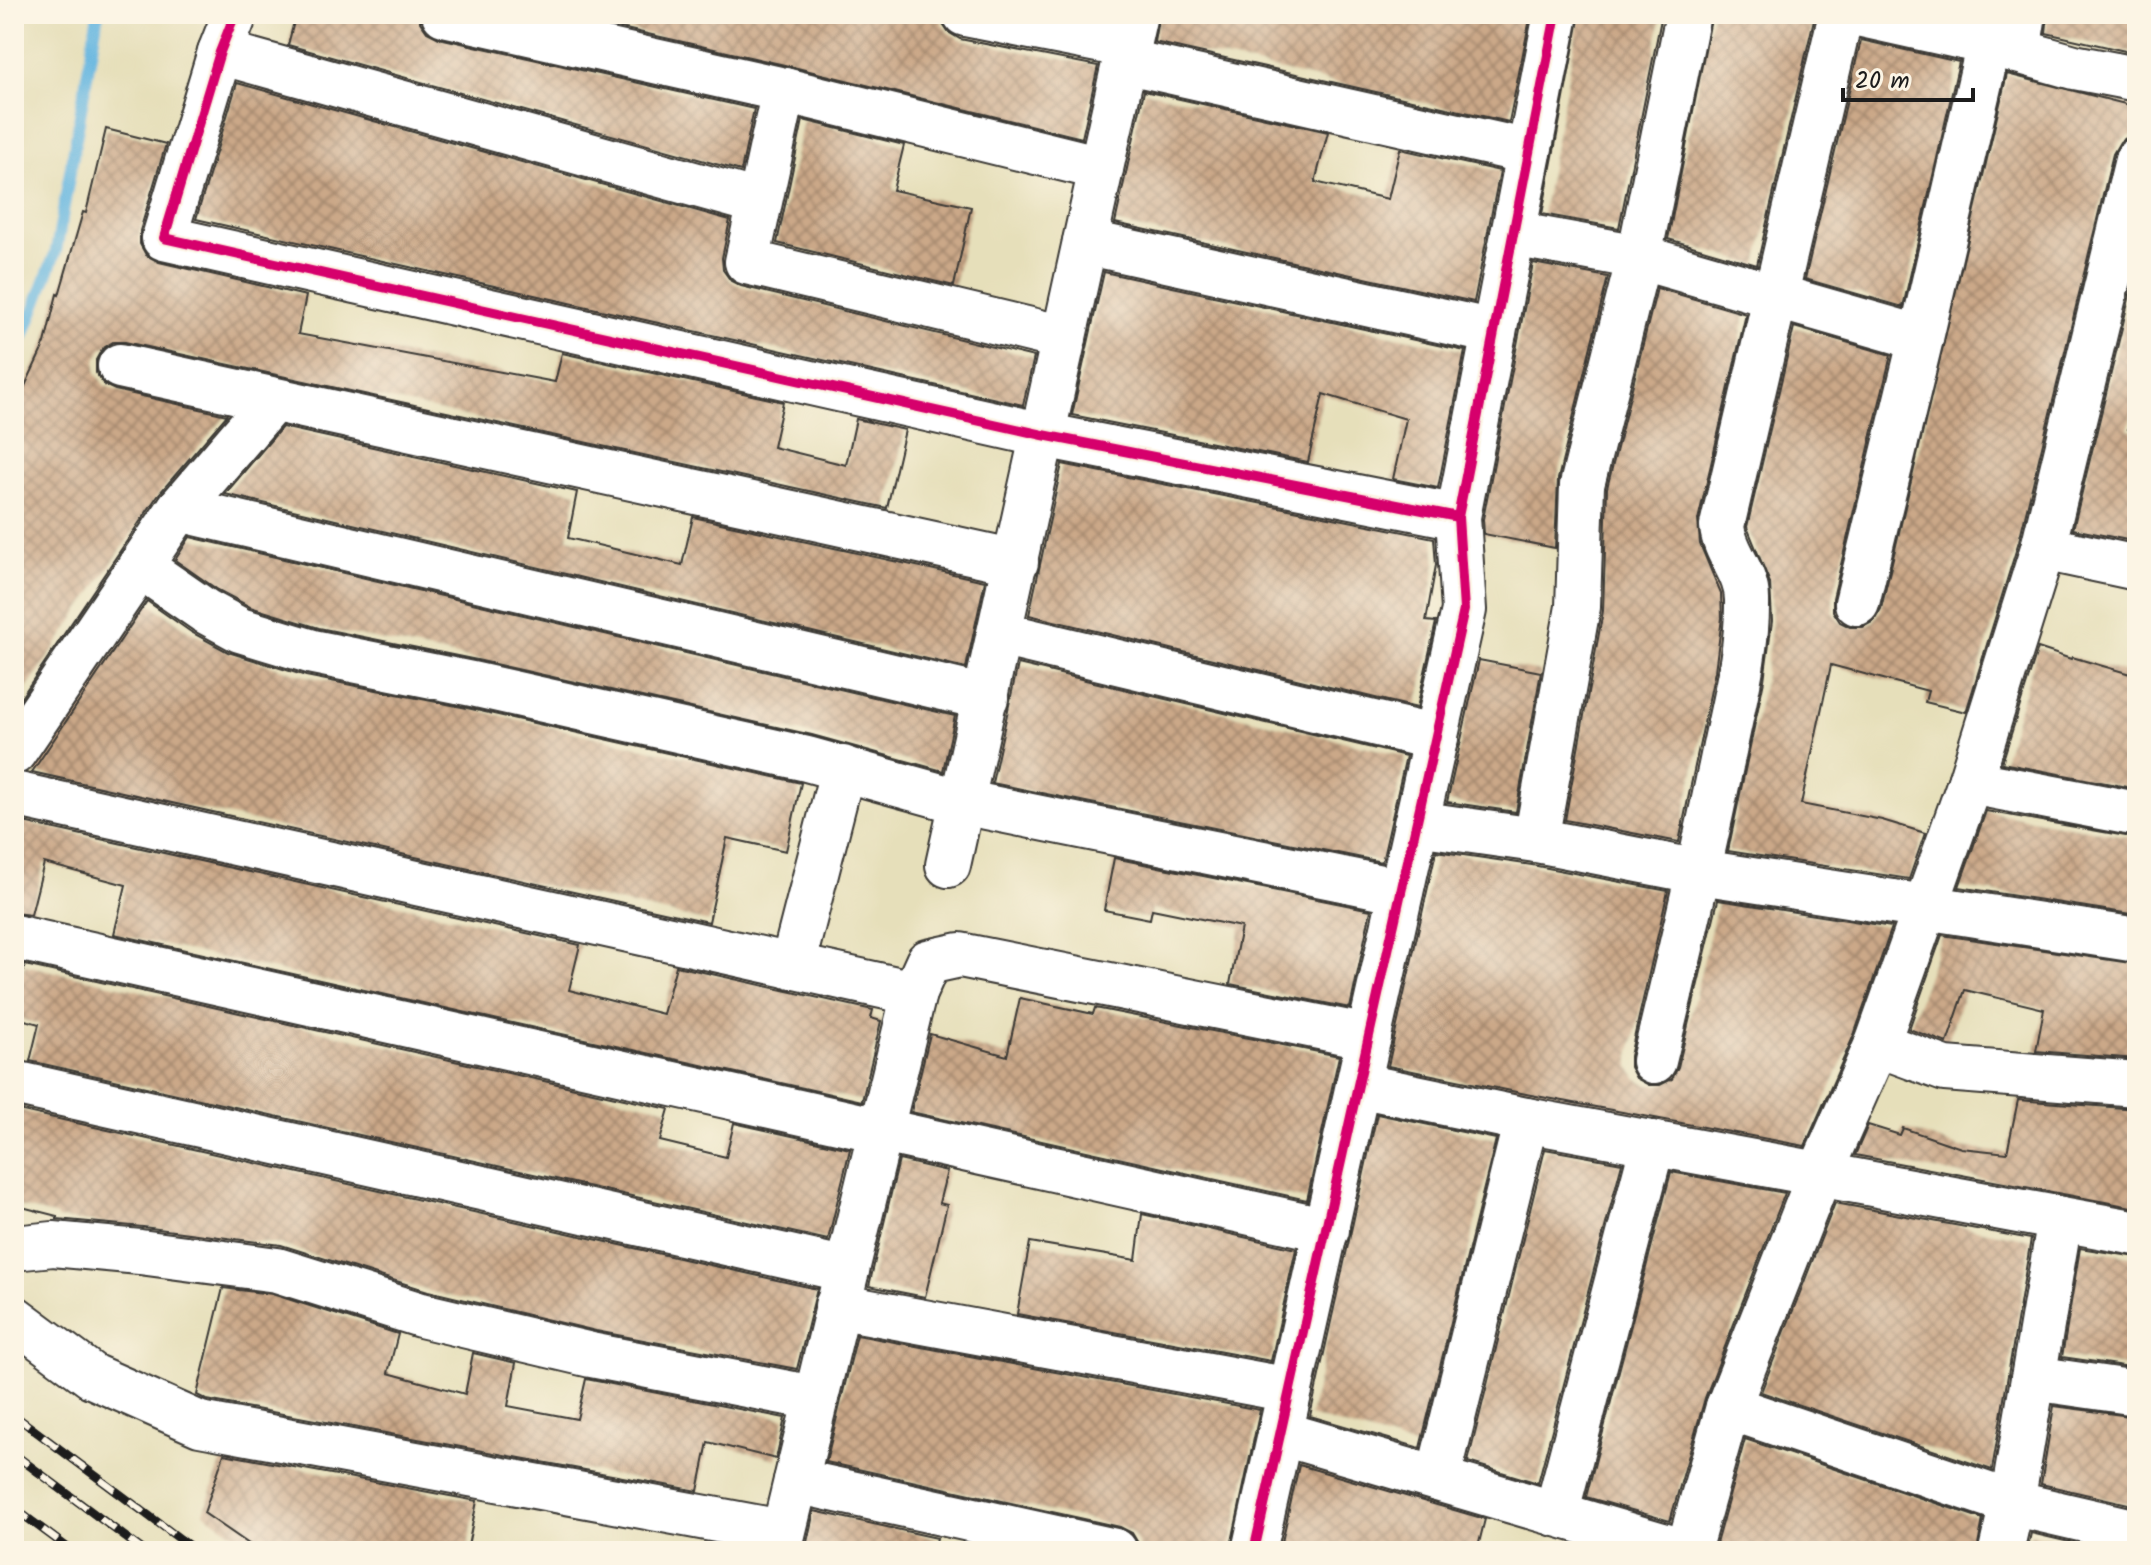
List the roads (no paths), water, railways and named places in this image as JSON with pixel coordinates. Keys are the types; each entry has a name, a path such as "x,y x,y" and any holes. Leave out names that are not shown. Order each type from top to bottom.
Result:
{"street":[{"path":"444,14 784,90 1101,168"},
{"path":"965,14 1129,40 1529,152"},
{"path":"1254,1551 1464,610 1458,517 1556,14"},
{"path":"1536,840 1578,607 1582,485 1639,257 1688,14"},
{"path":"1654,1061 1700,872 1745,641 1747,596 1741,573 1723,540 1722,526 1841,14"},
{"path":"1858,14 2010,36 2074,67 2137,79"},
{"path":"758,202 228,33 164,238 1043,435 1458,517"},
{"path":"1857,603 1921,338 2010,36"},
{"path":"948,865 1129,40"},
{"path":"784,90 747,262 1064,338"},
{"path":"1280,1433 1685,1551 1728,1407 1820,1173 1877,1044 1970,782 2043,548 2137,160"},
{"path":"1513,234 1639,257 1921,338"},
{"path":"1085,242 1494,332"},
{"path":"120,366 1016,562"},
{"path":"14,752 179,509 272,401"},
{"path":"179,509 986,698"},
{"path":"2043,548 2137,568"},
{"path":"140,566 205,611 240,630 274,642 843,768 962,802 1401,891"},
{"path":"1000,634 1436,738"},
{"path":"792,967 843,768"},
{"path":"1970,782 2137,814"},
{"path":"14,794 914,993"},
{"path":"1416,823 1536,840 1700,872 1927,909 2137,940"},
{"path":"14,937 1327,1230"},
{"path":"14,1318 92,1376 200,1424 780,1541 914,993 928,962 960,955 1369,1037"},
{"path":"1877,1044 1945,1069 2137,1084"},
{"path":"14,1083 842,1288 1290,1390"},
{"path":"1358,1085 1526,1120 2137,1233"},
{"path":"1438,1479 1526,1120"},
{"path":"1556,1514 1653,1143"},
{"path":"2001,1551 2012,1503 2060,1219"},
{"path":"14,1248 53,1244 277,1270 421,1315 544,1344 814,1398"},
{"path":"2033,1378 2137,1393"},
{"path":"1728,1407 2012,1503 2137,1532"},
{"path":"796,1481 1115,1551"}],"waterway":[{"path":"14,349 25,334 56,251 98,14"}],"railway":[{"path":"14,1415 196,1551"},
{"path":"14,1454 144,1551"},
{"path":"14,1508 72,1551"}]}
